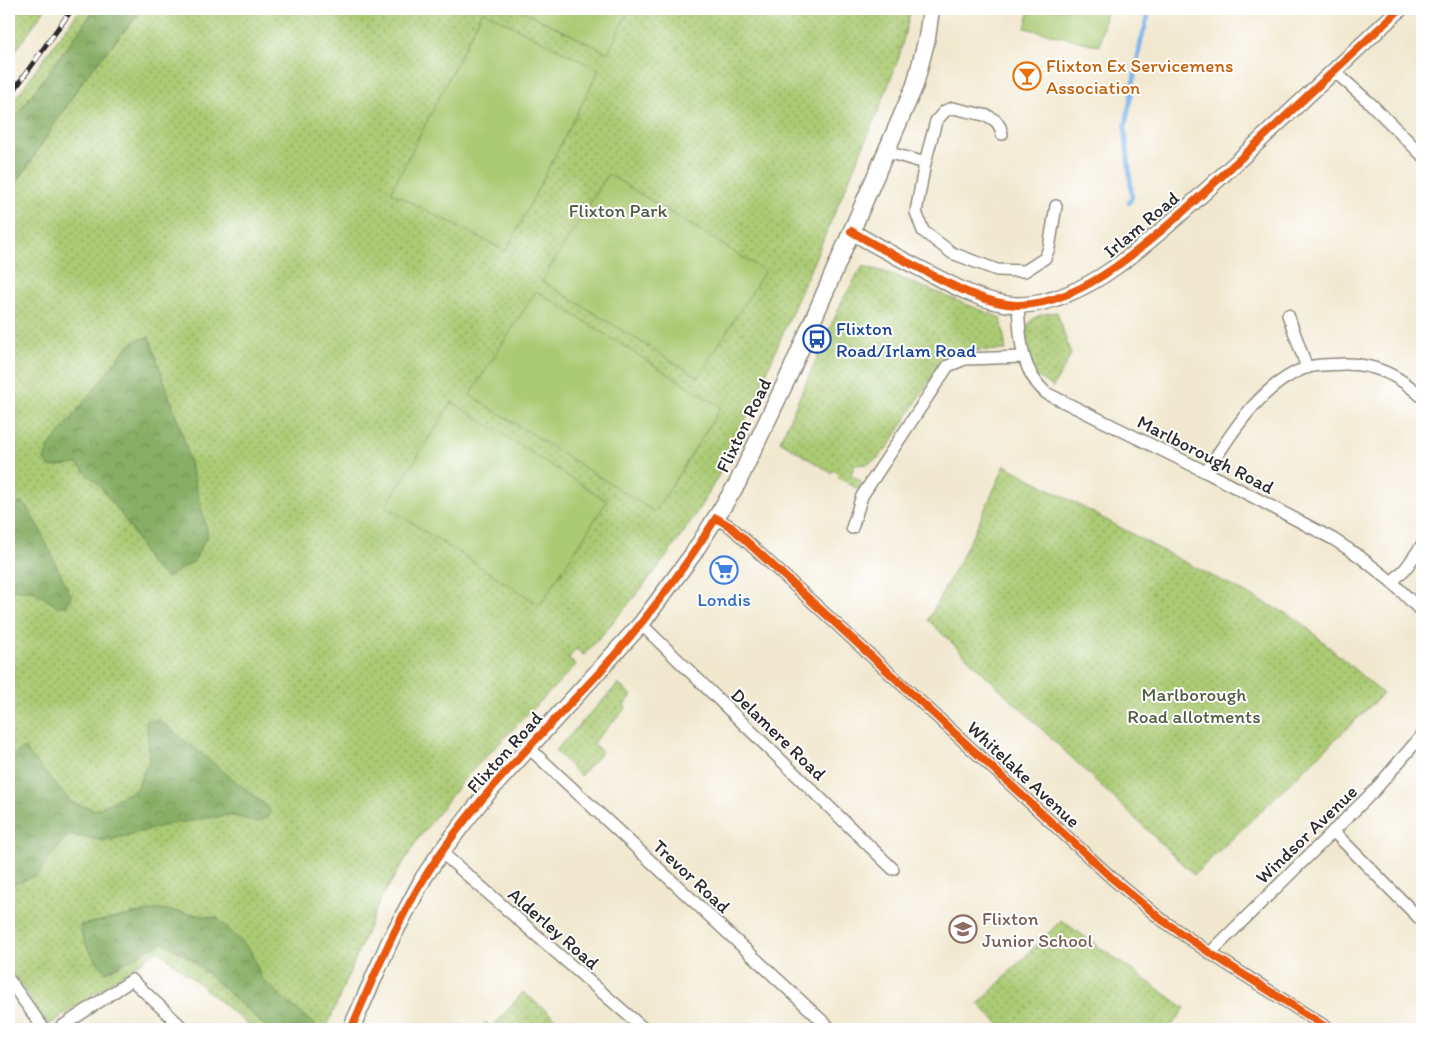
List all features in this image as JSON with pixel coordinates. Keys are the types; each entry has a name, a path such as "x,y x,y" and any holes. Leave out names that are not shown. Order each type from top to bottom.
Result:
{"main road":[{"name":"Flixton Road","path":"350,1029 390,941 424,877 441,852 483,798 641,624 678,576 737,484 790,373 915,85 927,38 931,9"}],"street":[{"name":"Irlam Road","path":"851,231 960,289 1000,303 1018,305 1060,296 1082,287 1113,269 1159,232 1400,9"},
{"path":"1334,71 1370,103 1422,155"},
{"path":"1002,134 1000,127 988,116 952,108 944,111 936,122 925,163 916,212 922,231 952,253 997,270 1025,271 1045,258 1049,248 1056,206"},
{"path":"887,152 925,163"},
{"name":"Marlborough Road","path":"1018,305 1023,357 1032,379 1046,392 1206,472 1333,539 1359,556 1392,582 1422,612"},
{"path":"1288,315 1307,368"},
{"path":"852,528 862,496 948,366 965,359 1023,357"},
{"path":"1206,472 1239,423 1257,402 1270,389 1307,368 1357,364 1376,368 1395,376 1422,397"},
{"name":"Whitelake Avenue","path":"716,518 731,527 1114,880 1162,920 1329,1029"},
{"path":"1392,582 1406,568 1422,545"},
{"name":"Delamere Road","path":"641,624 893,869"},
{"name":"Windsor Avenue","path":"1210,953 1374,791 1422,735"},
{"name":"Trevor Road","path":"529,748 831,1029"},
{"path":"1333,831 1422,921"},
{"name":"Alderley Road","path":"441,852 644,1029"},
{"path":"9,980 44,1029"},
{"path":"58,1029 132,980 184,1029"}],"green space":[{"path":"9,9 45,9 9,60"},
{"path":"80,9 95,9 9,126 9,107"},
{"path":"95,9 143,9 85,77 9,195 9,126"},
{"name":"Flixton Park","path":"143,9 911,9 899,57 881,105 753,403 733,448 710,491 658,568 629,603 584,655 576,649 568,659 576,665 465,778 418,839 380,900 326,1029 253,1029 158,950 49,1025 9,969 9,195 85,77"},
{"path":"519,9 629,9 608,53"},
{"path":"1030,9 1106,9 1100,46 1025,28"},
{"path":"483,11 599,70 506,251 391,192"},
{"name":"Flixton Park","path":"608,174 765,271 698,377 542,281"},
{"path":"863,266 888,273 1001,318 1006,350 959,351 947,357 936,370 890,444 879,457 868,464 854,465 851,475 861,481 859,490 838,477 840,475 833,470 831,473 780,441 844,297"},
{"path":"536,291 721,407 655,512 470,395"},
{"path":"1057,312 1071,355 1053,387 1037,376 1033,370 1029,363 1025,339 1029,324 1034,318"},
{"path":"149,337 183,436 208,534 194,561 167,578 150,564 130,527 100,486 77,464 50,467 44,459 49,447 127,347 139,339"},
{"path":"452,402 607,501 540,605 386,506"},
{"name":"Marlborough Road allotments","path":"1005,465 1169,554 1297,619 1383,694 1194,875 928,620 974,533"},
{"path":"19,503 25,505 37,524 71,596 67,606 56,606 32,590 9,590 9,512"},
{"path":"618,684 632,696 624,705 626,708 593,743 602,752 580,776 555,751"},
{"path":"159,720 269,808 270,815 258,822 228,815 171,824 106,841 67,835 37,875 9,886 9,796 13,792 9,787 9,758 24,748 71,802 96,810 136,789 150,759 146,721"},
{"path":"160,909 217,918 250,950 262,979 319,1029 268,1029 191,959 163,942 106,972 86,944 80,925"},
{"path":"1061,920 1185,1008 1169,1029 1004,1029 978,1004"},
{"path":"523,992 568,1029 479,1029 486,1022 492,1028"}],"waterway":[{"path":"1129,203 1132,197 1125,128 1141,41 1150,9"}],"railway":[{"path":"9,97 72,9"}],"cycle path":[{"path":"851,231 955,286 991,301 1016,305 1029,304 1055,299 1068,294 1114,268 1163,229 1400,9"},
{"path":"351,1029 402,917 426,875 457,830 495,784 629,638 675,579 716,518 731,527 1114,880 1162,920 1329,1029"}],"place":[{"name":"Flixton Ex Servicemens Association","path":"1027,76"},
{"name":"Flixton Road/Irlam Road","path":"817,339"},
{"name":"Londis","path":"724,570"},
{"name":"Flixton Junior School","path":"963,929"}]}
